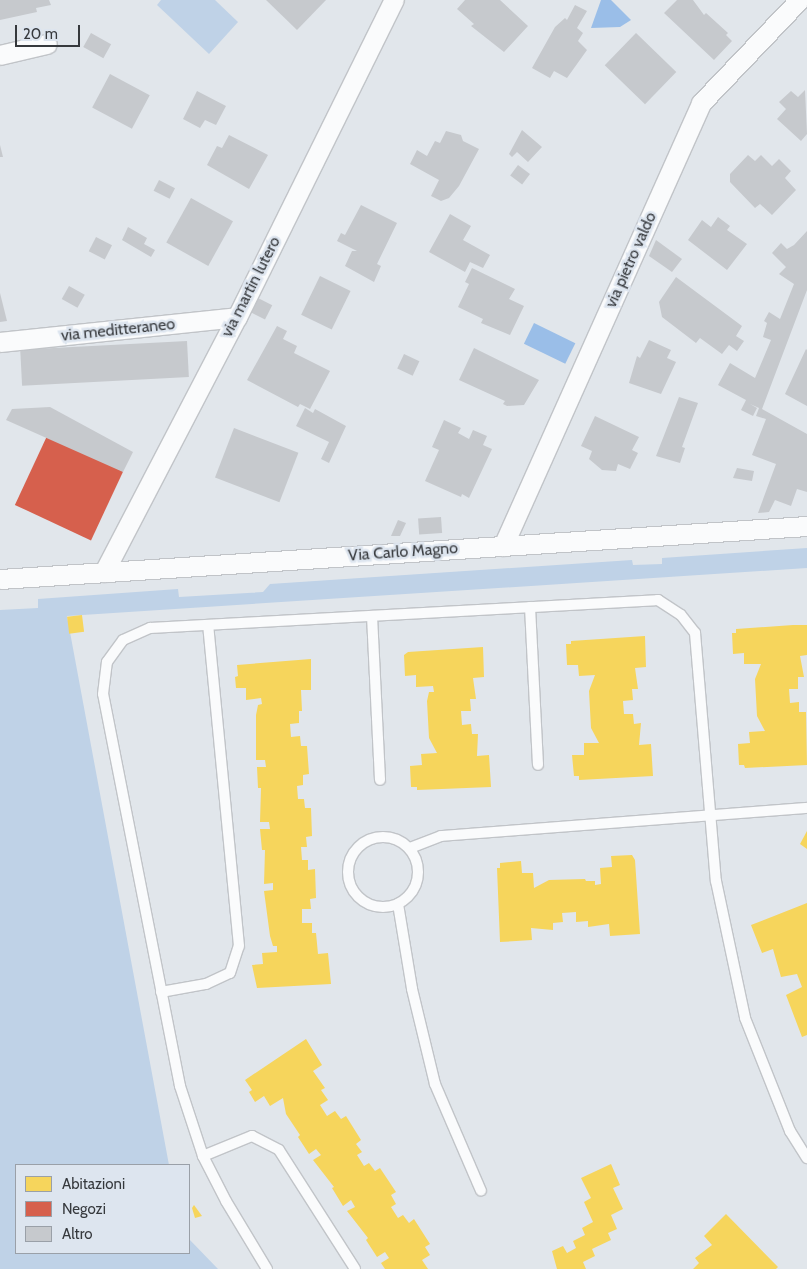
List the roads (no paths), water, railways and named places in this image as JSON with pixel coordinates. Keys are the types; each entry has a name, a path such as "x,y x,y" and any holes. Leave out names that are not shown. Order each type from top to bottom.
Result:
{"street":[{"name":"via martin lutero","path":"104,572 237,317 394,0"},
{"name":"via pietro valdo","path":"503,546 701,103 799,0"},
{"path":"0,55 47,44"},
{"name":"via meditteraneo","path":"0,342 237,317"},
{"name":"Via Carlo Magno","path":"0,580 807,526"}],"lane":[{"path":"267,1269 226,1201 203,1156 180,1086 103,694 108,662 123,640 150,628 658,600 681,615 695,633 708,814 716,881 745,1018 790,1131 807,1158"},
{"path":"530,607 538,766"},
{"path":"372,616 380,780"},
{"path":"161,992 206,984 230,973 238,946 208,625"},
{"path":"410,848 441,836 708,814 807,808"},
{"path":"378,837 389,837 410,848 416,858 418,879 414,890 398,904 386,907 363,901 350,882 349,864 357,848 378,837"},
{"path":"398,904 412,989 435,1084 481,1192"},
{"path":"203,1156 252,1136 279,1150 354,1269"}],"water":[{"path":"601,0 611,0 631,20 620,27 591,28"},
{"path":"534,323 575,343 565,364 524,344"}]}
